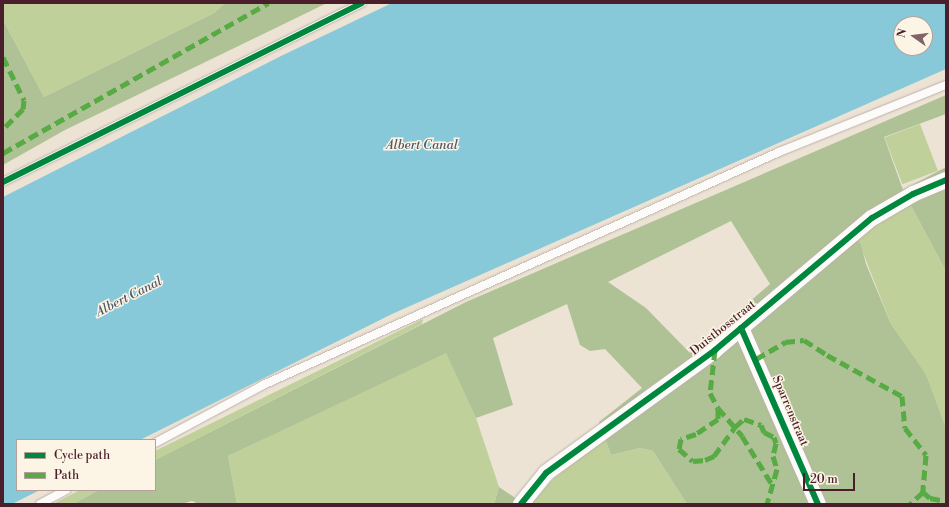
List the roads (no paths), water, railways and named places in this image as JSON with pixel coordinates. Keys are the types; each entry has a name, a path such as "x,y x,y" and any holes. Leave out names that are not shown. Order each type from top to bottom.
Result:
{"street":[{"name":"Duistbosstraat","path":"521,504 546,473 741,328 872,218 913,194 946,180"},
{"name":"Sparrenstraat","path":"741,328 818,504"}],"lane":[{"path":"3,182 362,3"},
{"path":"156,442 263,385 779,152 946,85"},
{"path":"40,504 64,491"}],"water":[{"name":"Albert Canal","path":"392,3 946,3 946,69 392,314 142,439 16,439 16,491 38,491 12,504 3,504 3,197 281,56"}]}
